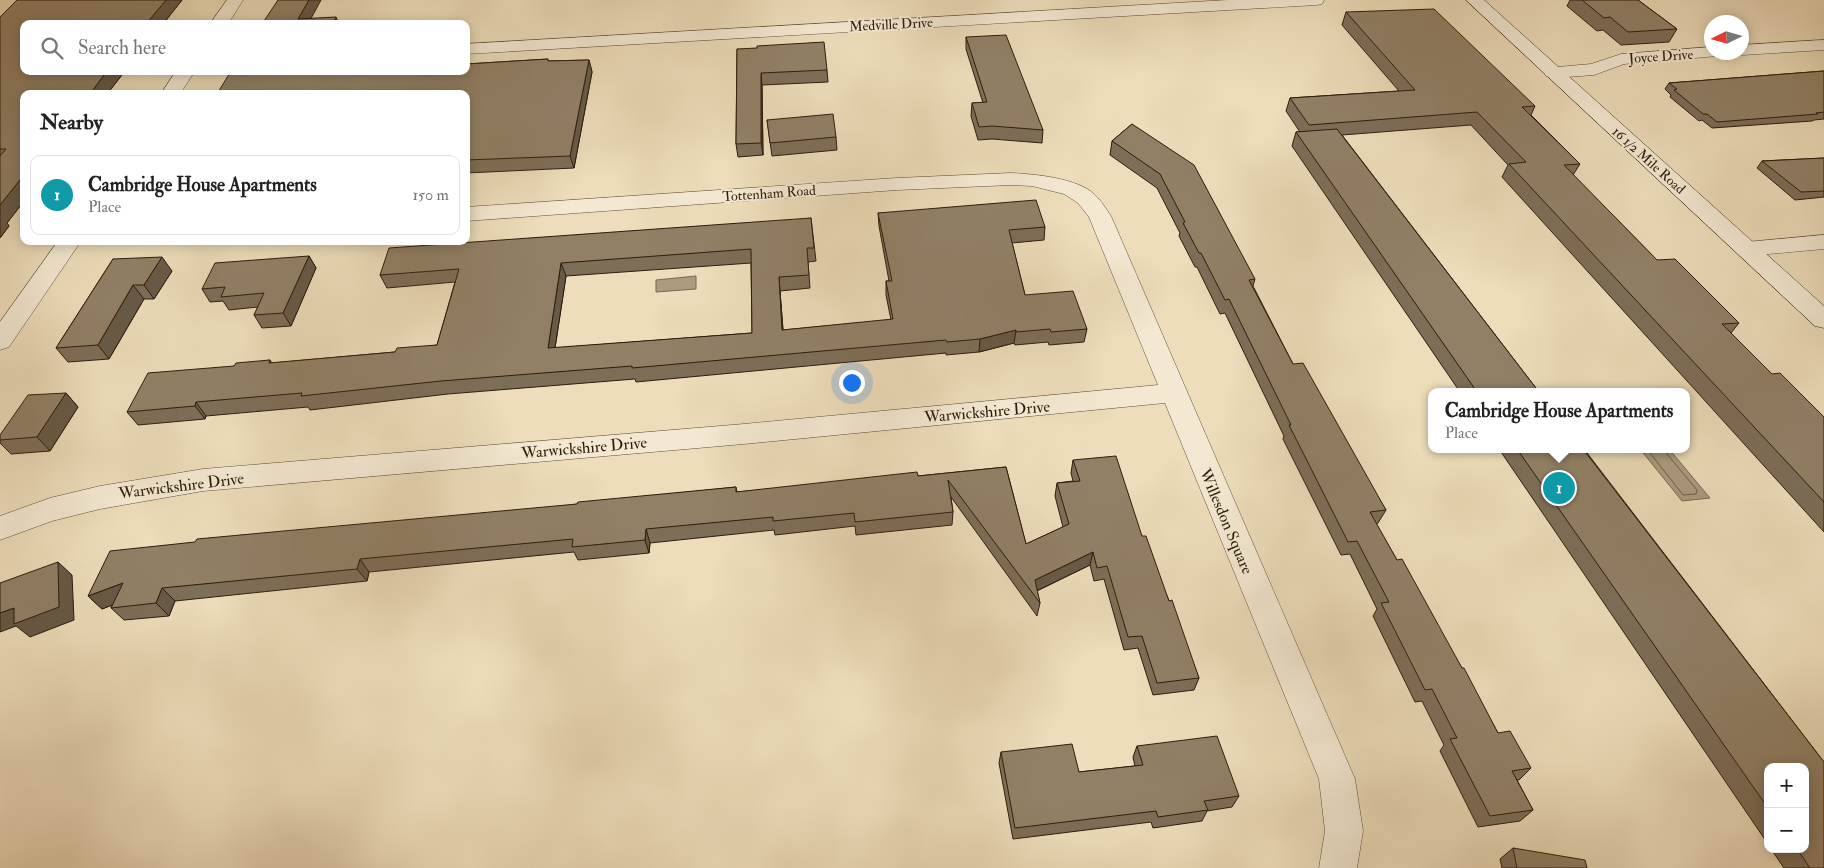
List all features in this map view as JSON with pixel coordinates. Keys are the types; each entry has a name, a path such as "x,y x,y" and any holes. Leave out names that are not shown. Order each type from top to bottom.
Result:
{"street":[{"path":"222,20 235,0"},
{"name":"Medville Drive","path":"470,49 1316,0"},
{"name":"16 1/2 Mile Road","path":"1474,0 1824,320"},
{"path":"1749,50 1824,45"},
{"name":"Joyce Drive","path":"1553,72 1594,68 1626,58 1704,53"},
{"path":"173,90 183,75"},
{"name":"Tottenham Road","path":"470,214 965,180 1032,180 1071,189"},
{"name":"Willesdon Square","path":"1071,189 1086,198 1100,216 1337,779 1344,832 1338,868"},
{"path":"1746,249 1824,242"},
{"path":"0,341 67,245"},
{"name":"Warwickshire Drive","path":"0,528 89,498 141,488 202,480 754,433 1173,393"}],"water":[{"path":"696,276 696,289 656,292 656,280"},
{"path":"1643,453 1672,453 1710,498 1682,501"}],"building":[{"path":"17,0 166,0 149,20 20,20 20,75 104,75 93,90 20,90 20,180 0,205 0,156 6,149 0,149 0,17"},
{"path":"278,0 309,0 298,19 336,17 335,20 265,20"},
{"path":"1582,0 1638,0 1677,29 1628,32 1610,17 1604,18"},
{"path":"1434,9 1535,106 1522,107 1580,164 1564,165 1657,260 1675,259 1739,323 1722,324 1772,374 1780,373 1824,417 1824,502 1509,164 1526,162 1477,112 1309,125 1290,98 1415,90 1346,12"},
{"path":"1006,35 1043,130 992,126 979,127 972,103 987,102 966,37"},
{"path":"824,42 827,70 761,73 761,143 736,144 737,49"},
{"path":"548,59 548,61 589,60 570,156 470,160 470,90 219,90 229,75 470,75 470,64"},
{"path":"1824,71 1824,112 1717,122 1707,114 1703,114 1674,90 1677,89 1669,83"},
{"path":"833,114 836,137 770,143 767,120"},
{"path":"1132,124 1194,165 1255,279 1249,280 1293,364 1303,363 1386,510 1370,512 1397,560 1402,559 1462,668 1464,668 1498,733 1510,731 1531,768 1512,771 1533,810 1490,816 1450,739 1457,738 1432,689 1425,690 1381,603 1389,602 1357,541 1348,542 1289,425 1291,425 1229,299 1225,300 1201,253 1199,253 1160,174 1112,141"},
{"path":"1337,129 1536,388 1474,388 1296,132"},
{"path":"1824,158 1824,191 1801,192 1762,161"},
{"path":"1036,200 1045,227 1009,230 1025,295 1073,291 1087,329 1051,332 1050,329 1016,332 1016,330 980,339 947,342 946,340 632,368 632,366 441,381 301,396 302,393 196,402 195,406 127,412 148,373 234,366 236,363 270,360 269,363 395,352 397,348 437,345 459,269 380,275 389,248 470,245 470,242 811,218 814,248 807,248 809,275 779,277 782,330 893,319 886,281 892,281 878,213","holes":["751,249 752,333 548,348 561,263"]},
{"path":"309,256 283,313 254,315 264,293 221,297 225,287 202,289 215,263"},
{"path":"162,257 144,285 133,285 98,345 56,348 113,259"},
{"path":"66,393 37,437 0,440 0,435 28,395"},
{"path":"1520,453 1586,453 1824,762 1824,868 1810,868 1800,853 1809,853 1809,763 1764,763 1764,802"},
{"path":"1116,456 1142,536 1146,536 1169,601 1172,600 1199,678 1157,683 1142,636 1128,637 1107,566 1097,568 1093,552 1035,580 1040,603 948,480 953,512 855,522 854,513 773,521 773,517 646,529 645,540 572,547 573,539 360,559 357,569 162,588 156,603 111,608 123,583 88,596 110,551 195,542 197,539 577,504 578,502 736,487 736,492 917,472 918,476 1006,467 1026,544 1069,524 1057,483 1080,481 1073,460"},
{"path":"58,562 59,607 14,624 14,608 0,613 0,583"},
{"path":"1217,736 1239,796 1204,801 1208,810 1158,817 1156,811 1015,828 1001,752 1072,744 1079,772 1143,765 1137,746"},
{"path":"1513,848 1585,860 1587,868 1517,868"}],"place":[{"name":"Cambridge House Apartments","path":"1559,488"}]}
